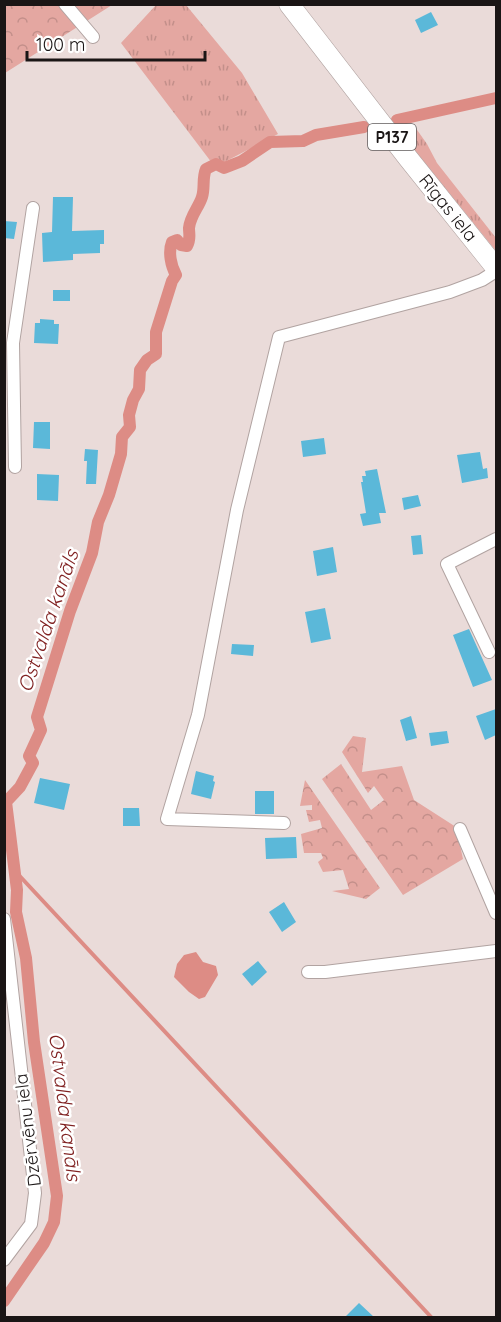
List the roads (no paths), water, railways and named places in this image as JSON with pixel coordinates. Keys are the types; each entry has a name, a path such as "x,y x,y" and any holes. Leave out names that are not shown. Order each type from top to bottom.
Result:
{"main road":[{"name":"Rīgas iela","path":"290,4 496,270"}],"street":[{"path":"65,4 93,37"},
{"path":"15,467 9,345 33,208"},
{"path":"284,823 167,819 198,715 237,510 279,338 450,292 482,280 496,270"},
{"path":"489,652 447,564 496,539"},
{"path":"460,829 496,913"},
{"name":"Dzērvēnu iela","path":"4,919 35,1193 32,1224 4,1260"},
{"path":"308,972 325,972 496,951"}],"waterway":[{"name":"Ostvalda kanāls","path":"397,120 496,98"},
{"name":"Ostvalda kanāls","path":"4,1301 44,1243 54,1222 57,1196 34,1042 26,958 16,912 17,890 6,802 20,787 33,763 29,756 41,730 37,717 70,611 92,553 98,522 121,454 122,437 130,427 129,415 139,389 140,370 147,360 156,354 156,332 176,275 171,259 172,242 177,240 181,245 187,246 188,244 189,228 202,197 206,169 216,164 224,168 242,161 270,142 303,141 316,135 364,127"},
{"name":"Ostvalda kanāls","path":"4,825 7,822"},
{"path":"15,871 432,1318"}]}
